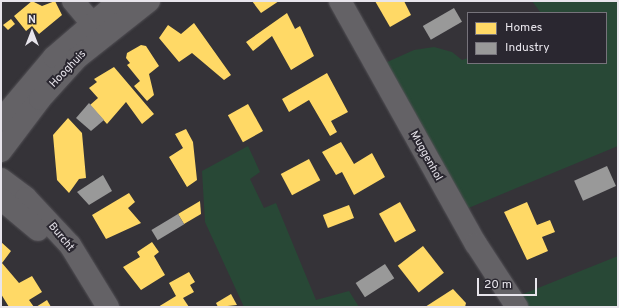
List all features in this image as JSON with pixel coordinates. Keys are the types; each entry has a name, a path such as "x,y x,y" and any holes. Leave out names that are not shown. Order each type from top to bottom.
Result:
{"street":[{"path":"73,1 96,29"},
{"name":"Hooghuis","path":"1,151 40,99 119,1"},
{"name":"Hooghuis","path":"1,120 54,57 96,29 149,1"},
{"name":"Muggenhol","path":"340,1 476,244 517,307"},
{"name":"Burcht","path":"1,179 26,198 70,245 108,307"},
{"name":"Burcht","path":"1,198 29,221 63,258 92,307"}],"green space":[{"path":"532,1 618,1 618,146 466,209 385,63 414,50 434,47 452,52 462,60 467,58 467,64 607,64 607,12 540,12"},
{"path":"248,146 260,172 250,179 264,208 276,203 316,300 349,291 359,307 244,307 205,222 202,171"},
{"path":"618,256 618,307 526,307 518,296"}],"building: Homes":[{"path":"32,1 42,6 55,1 62,15 39,34 32,26 26,31 14,16"},
{"path":"252,1 279,1 261,13"},
{"path":"375,1 404,1 411,15 390,27"},
{"path":"287,13 295,29 300,26 314,56 291,70 272,36 253,51 246,42"},
{"path":"11,19 15,24 8,30 3,25"},
{"path":"194,23 231,75 224,80 192,53 179,62 159,38 168,25 181,34"},
{"path":"141,45 146,46 159,66 149,74 154,95 147,101 134,86 140,81 127,65 130,63 126,58 127,53"},
{"path":"114,67 154,114 142,124 126,102 107,124 90,105 98,98 89,88 97,82 94,79"},
{"path":"327,73 348,112 331,121 337,132 330,136 309,100 289,112 282,99"},
{"path":"248,104 263,131 243,142 228,115"},
{"path":"68,118 82,133 86,178 79,179 69,193 57,180 53,135"},
{"path":"186,129 193,142 197,180 187,187 169,157 183,148 175,134"},
{"path":"341,142 354,164 372,153 385,177 354,195 342,172 336,175 322,152"},
{"path":"309,159 320,180 292,195 281,174"},
{"path":"129,193 135,202 128,208 141,223 106,239 92,215"},
{"path":"200,201 201,214 184,224 178,214"},
{"path":"400,202 416,231 395,242 379,214"},
{"path":"527,202 537,225 550,220 555,232 542,237 548,251 527,260 504,212"},
{"path":"349,205 354,218 328,228 323,215"},
{"path":"1,242 11,251 2,263 19,283 32,276 42,292 29,300 34,307 9,307 1,294"},
{"path":"152,242 159,252 154,256 165,275 141,290 123,267 140,257 137,252"},
{"path":"423,246 444,273 419,292 398,266"},
{"path":"189,272 195,282 190,285 194,292 183,298 189,307 158,307 176,296 169,283"},
{"path":"453,289 466,303 465,307 425,307"},
{"path":"231,294 237,305 218,307 216,303"},
{"path":"47,300 51,307 36,307"}],"building: Industry":[{"path":"454,8 462,22 431,40 423,26"},
{"path":"89,103 104,120 91,131 76,118"},
{"path":"607,166 616,186 583,201 574,181"},
{"path":"103,175 112,191 89,205 77,192"},
{"path":"178,214 184,224 158,240 151,230"},
{"path":"385,264 394,278 365,297 356,283"}]}
